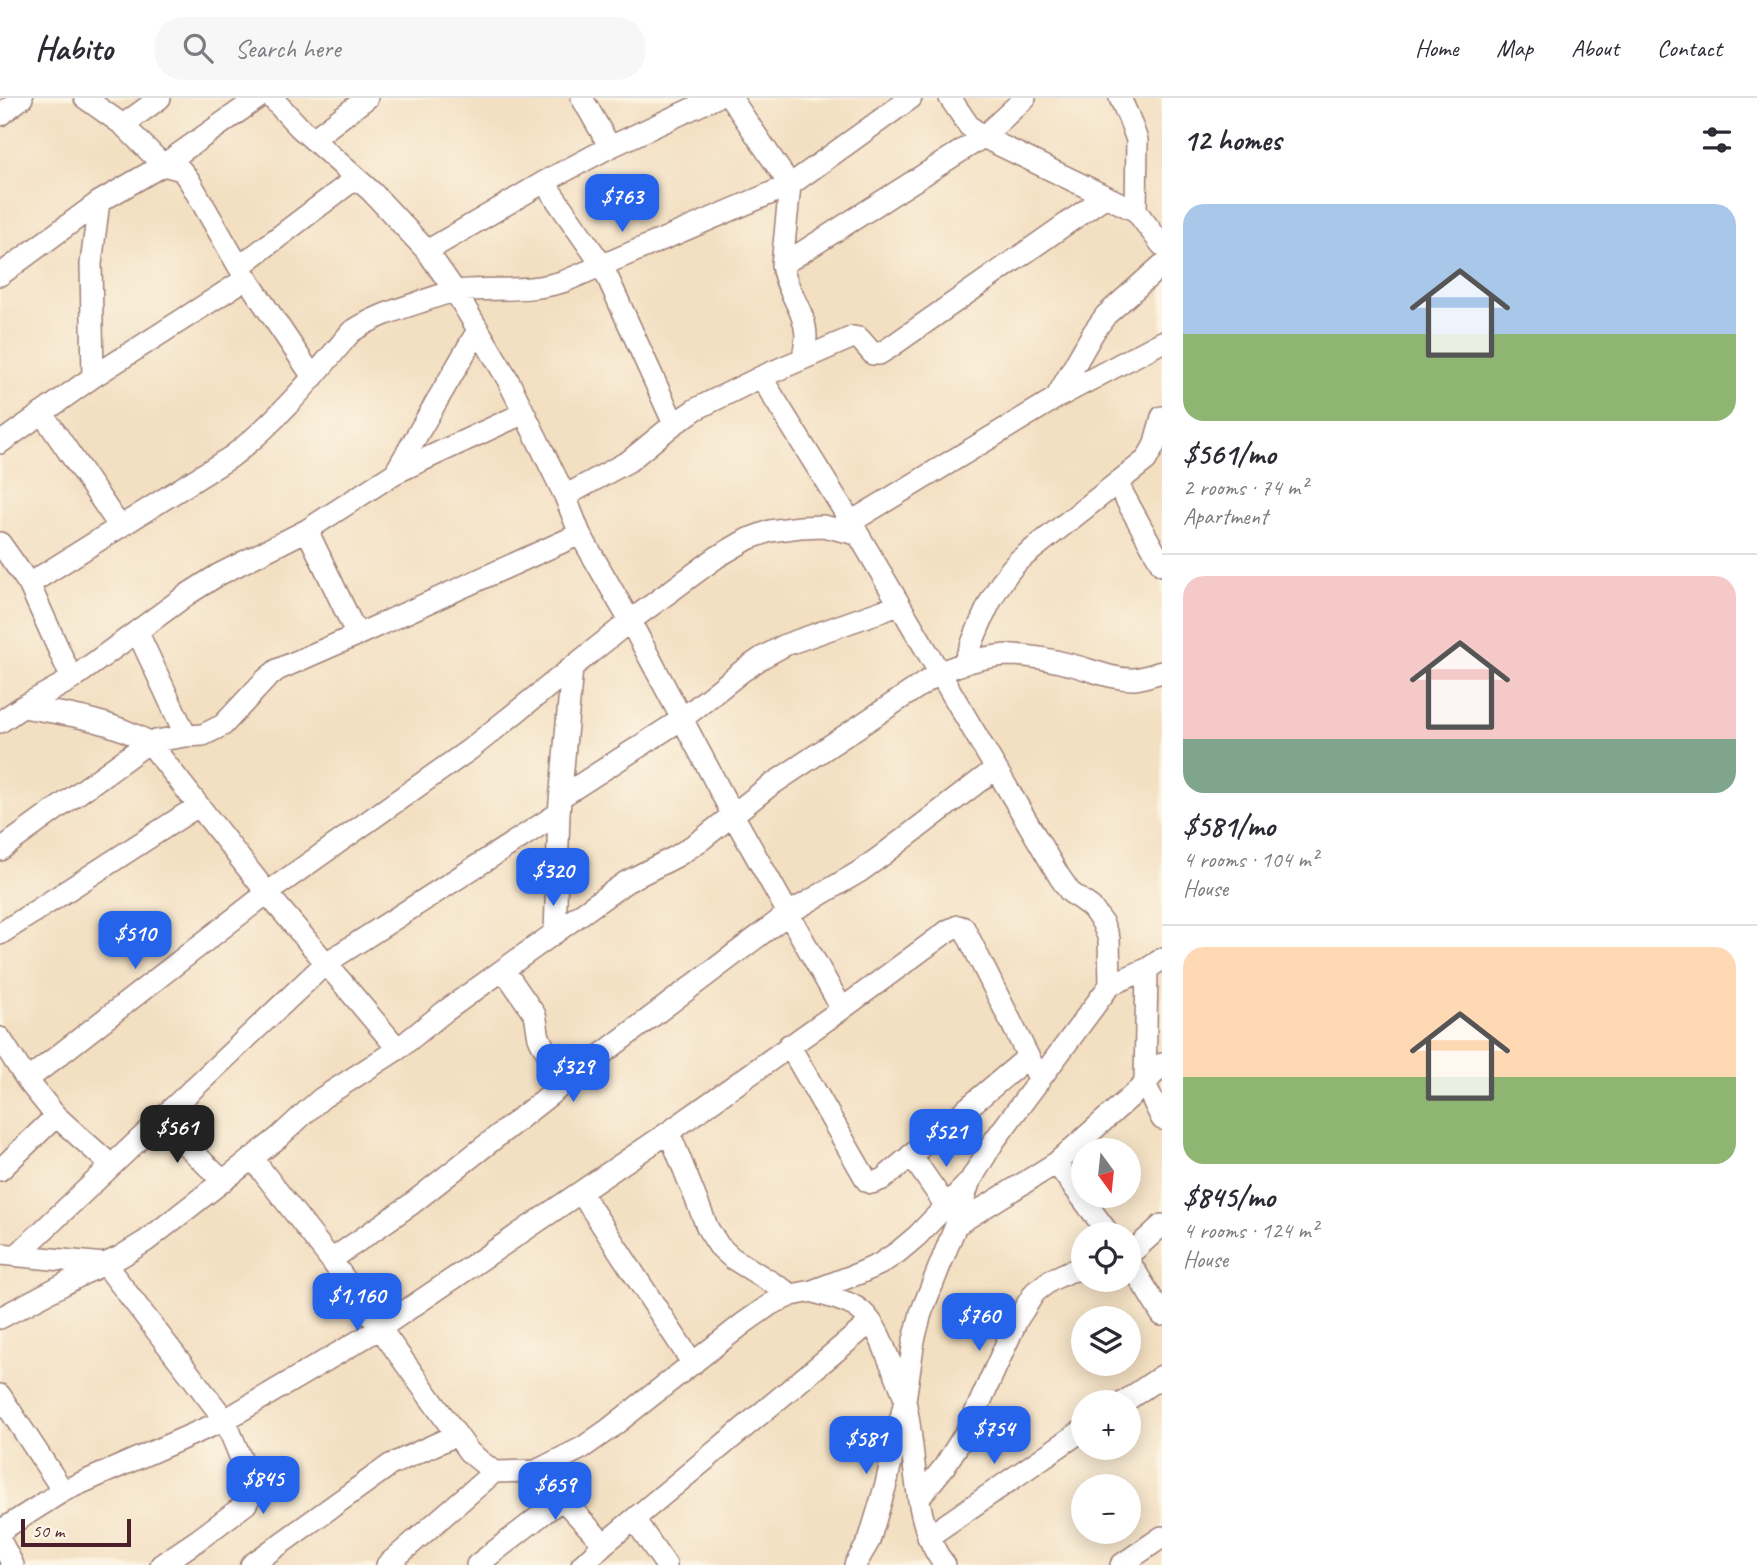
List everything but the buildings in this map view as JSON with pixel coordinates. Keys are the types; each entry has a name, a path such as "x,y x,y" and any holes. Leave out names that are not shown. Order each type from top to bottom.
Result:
{"street":[{"path":"0,115 22,98"},
{"path":"85,98 123,125 163,165 181,170 243,272 313,377"},
{"path":"123,125 160,98"},
{"path":"0,275 99,202 163,165 258,98"},
{"path":"272,98 300,128 372,192 427,251 455,291 507,378 565,496 580,534 842,1009"},
{"path":"313,139 367,98"},
{"path":"582,98 610,147"},
{"path":"427,251 544,182 610,147 715,98"},
{"path":"731,98 790,185 782,265 784,277 804,322 806,336 803,358"},
{"path":"29,584 231,457 273,421 351,332 381,314 455,291 547,287 602,265 790,185 911,98"},
{"path":"950,98 969,126 983,137 1136,211 1162,245"},
{"path":"782,265 983,137 1025,98"},
{"path":"1120,98 1137,140 1136,211"},
{"path":"3,433 42,413 243,272 356,178"},
{"path":"544,182 602,265 674,424"},
{"path":"565,496 629,461 696,409 803,358 853,337 859,338 873,354 879,354 1106,196"},
{"path":"93,377 91,264 99,202"},
{"path":"1056,398 1106,315 1162,265"},
{"path":"395,473 478,330"},
{"path":"27,1080 267,893 469,750 630,621 717,557 748,539 770,531 823,526 854,528 1056,398 1162,342"},
{"path":"761,377 854,528 1059,876 1070,892 1091,907 1102,922 1109,939 1111,985"},
{"path":"42,413 120,527"},
{"path":"0,722 72,679 218,575 307,530 395,473 524,413"},
{"path":"964,663 994,593 1005,575 1018,561 1146,460 1154,446 1162,417"},
{"path":"1117,484 1162,565"},
{"path":"307,530 357,635"},
{"path":"0,850 149,743 203,735 223,725 277,670 580,534"},
{"path":"2,551 29,584 72,679"},
{"path":"8,1255 111,1165 326,963 560,805 682,719 763,657 785,645 899,605"},
{"path":"136,631 186,736"},
{"path":"0,1318 146,1241 278,1138 322,1098 398,1049 444,1012 626,882 677,856 701,840 768,787 939,673 964,663 1012,655 1070,664 1109,676 1135,679 1162,672"},
{"path":"555,933 560,805 572,667"},
{"path":"22,707 111,725 149,743 267,893 398,1049"},
{"path":"331,1261 410,1205 789,913 859,872 995,769"},
{"path":"2,928 198,806"},
{"path":"0,1531 63,1491 225,1420 380,1329 669,1132 958,926 964,928 1040,1080"},
{"path":"387,1565 494,1472 537,1471 582,1448 771,1304 859,1273 898,1252 970,1181 994,1141 1111,985 1154,964"},
{"path":"1154,964 1145,1084 1162,1119"},
{"path":"504,970 534,1015 538,1035 567,1082"},
{"path":"0,1038 27,1080 56,1116 111,1165"},
{"path":"789,1045 867,1181 872,1183 883,1179 1028,1057"},
{"path":"956,1225 1056,1163 1145,1084 1162,1064"},
{"path":"0,1170 56,1116"},
{"path":"159,1119 223,1181"},
{"path":"669,1132 708,1229 719,1247 732,1258 802,1293 856,1306 868,1317 881,1340 905,1400 919,1498 928,1537 937,1555 946,1565"},
{"path":"911,1155 946,1206"},
{"path":"252,1158 331,1261 469,1452 494,1472"},
{"path":"1056,1163 1099,1222"},
{"path":"855,1565 870,1541 876,1520 905,1400 921,1313 956,1225 970,1181"},
{"path":"581,1193 693,1364"},
{"path":"1141,1244 1162,1225"},
{"path":"8,1255 105,1264 225,1420 251,1482 252,1493 246,1504 161,1565"},
{"path":"919,1498 944,1467 968,1429 1017,1320 1035,1292 1051,1280 1071,1271"},
{"path":"1141,1281 1162,1315"},
{"path":"582,1565 871,1322"},
{"path":"1141,1390 1162,1376"},
{"path":"0,1395 63,1491"},
{"path":"251,1565 390,1465 456,1435"},
{"path":"928,1537 1071,1438"},
{"path":"537,1471 604,1544"},
{"path":"477,1565 562,1499"},
{"path":"634,1519 666,1565"},
{"path":"1121,1565 1162,1537"},
{"path":"0,1540 13,1565"}]}
